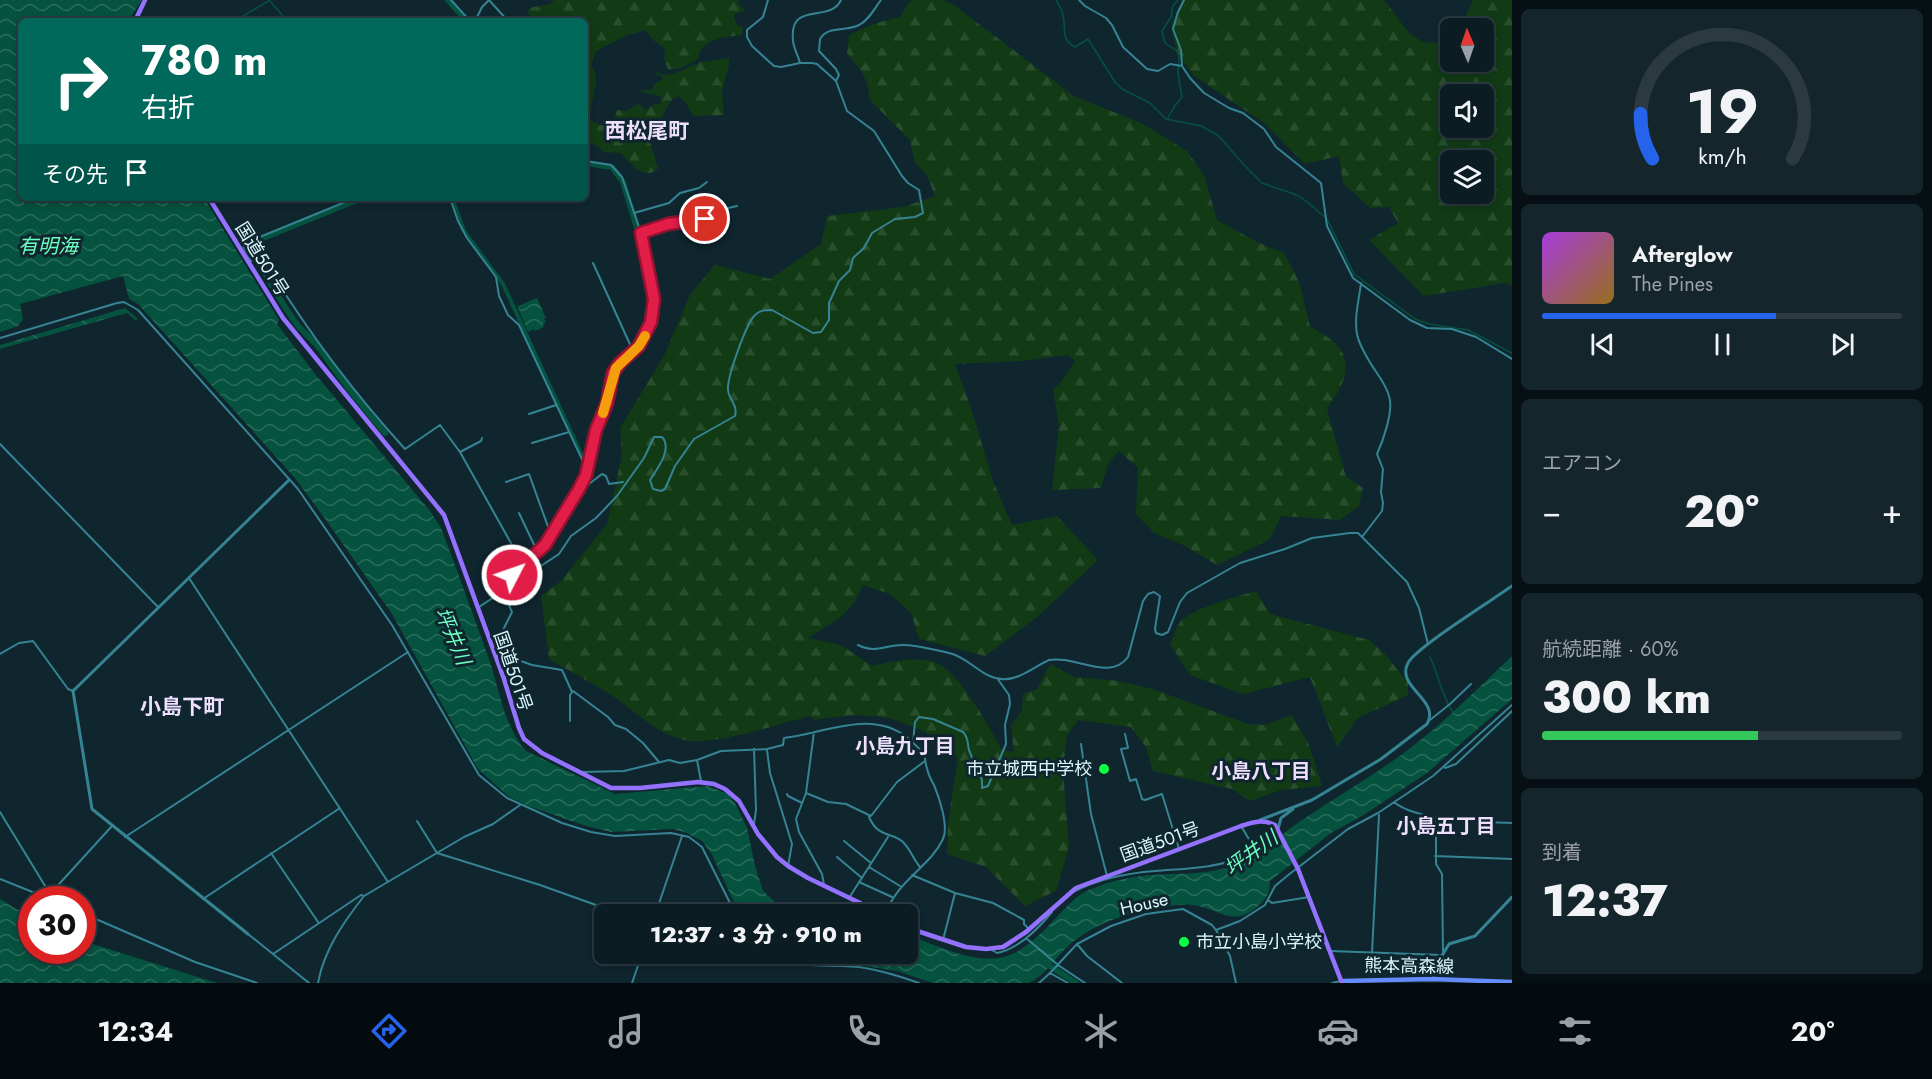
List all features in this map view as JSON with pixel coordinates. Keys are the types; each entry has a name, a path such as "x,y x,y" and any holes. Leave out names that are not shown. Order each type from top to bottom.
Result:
{"highway":[{"path":"136,18 145,0"},
{"name":"国道501号","path":"211,201 283,318 444,515 524,739 542,753 611,788 701,782 714,784 738,801 770,849 788,866 862,904"},
{"path":"1256,821 1273,824 1278,831 1310,897 1342,982"},
{"name":"国道501号","path":"918,932 966,947 992,949 1010,944 1076,888 1256,821"}],"main road":[{"name":"熊本高森線","path":"1342,982 1349,979 1512,982"}],"street":[{"path":"451,0 467,18"},
{"path":"476,18 489,0 505,18"},
{"path":"478,608 554,559 571,536 596,518 617,496 644,458 654,438 662,437 667,447 650,480 653,489 661,491 665,489 675,466 694,439 735,416 735,405 728,388 735,359 753,317 765,310 772,310 813,333 821,332 829,320 829,303 839,282 850,270 853,258 864,248 872,233 895,219 915,217 923,213 919,190 902,176 874,131 847,111 836,81 817,64 774,66 752,46 747,37 747,30 763,17 768,0"},
{"path":"800,63 793,41 793,31 797,21 809,12 831,11 837,8 841,0"},
{"path":"836,81 839,75 836,69 819,51 820,39 826,32 851,28 863,23 880,0"},
{"path":"1079,0 1106,18 1123,47 1147,69 1158,71 1170,64 1182,66"},
{"path":"1184,0 1173,29 1180,50 1182,66 1204,93 1229,108 1244,113 1264,129 1276,147 1321,183 1327,226 1350,274 1410,320 1427,328 1452,330 1476,337 1512,359"},
{"path":"504,679 507,671 507,656 502,632 512,612 503,593 502,584 550,534 579,489 587,470 596,430 607,403 613,373 646,334 655,305 641,233 626,185 619,172 611,165 588,162"},
{"path":"634,213 669,203 680,193 699,188 707,182"},
{"path":"249,264 251,261 244,248 245,243 349,201"},
{"path":"451,201 467,238 496,277 502,304 508,315 519,325 587,470"},
{"path":"641,233 668,224 705,219 715,210 737,206"},
{"path":"593,264 633,351"},
{"path":"272,273 314,338 346,377 348,383 405,449 440,425 460,452 521,561"},
{"path":"1360,283 1356,314 1357,333 1361,348 1387,390 1390,399 1390,412 1377,454 1383,469 1382,511 1362,537"},
{"path":"0,338 91,310 124,302 129,304 146,318 289,480 375,599 479,775 507,798 562,823 608,836 657,833 689,837 702,847 730,904"},
{"path":"529,414 556,405"},
{"path":"532,443 568,432"},
{"path":"460,452 481,441 482,438"},
{"path":"0,444 158,606"},
{"path":"506,482 529,474 550,534"},
{"path":"579,489 581,490 602,474 606,476 609,484 623,482"},
{"path":"73,691 289,480"},
{"path":"519,513 536,551"},
{"path":"858,645 869,650 904,645 950,653 978,670 997,678 1010,679 1056,658 1095,667 1115,668 1123,664 1128,657 1143,601 1151,592 1158,593 1160,596 1155,629 1156,633 1162,635 1168,632 1180,602 1187,593 1239,563 1316,537 1350,533 1362,537 1407,582 1419,608 1428,644"},
{"path":"188,577 387,882"},
{"path":"1430,720 1427,705 1408,680 1406,670 1408,662 1428,644 1512,586"},
{"path":"0,654 19,643 33,641 69,689 73,691 92,809 309,983"},
{"path":"125,837 408,652"},
{"path":"507,656 532,665 562,670 572,692 570,721"},
{"path":"913,743 915,722 919,717 933,719 963,732 967,735 970,753 982,776 982,788 988,786 1005,744 1005,725 1010,704 1009,695 997,678"},
{"path":"1256,821 1312,800 1381,759 1446,708 1471,684"},
{"path":"572,692 609,717 615,725 626,729 643,743 659,762"},
{"path":"1236,983 1230,956 1216,930 1240,921 1268,900 1275,886 1348,829 1443,769 1512,705"},
{"path":"1443,769 1456,764 1512,711"},
{"path":"580,772 624,771 669,760 680,763 697,760 722,751 767,749 783,745 784,738 801,737 850,725 875,724 892,728 913,743 923,754 941,806 945,835 937,848 892,897 889,904"},
{"path":"814,732 806,793 796,823 822,874 825,887"},
{"path":"1125,734 1128,748 1120,749 1130,782 1136,779 1142,799 1162,794 1179,849"},
{"path":"1081,744 1091,814 1107,876"},
{"path":"754,749 756,810 754,827"},
{"path":"767,749 770,773 785,815 792,844 788,866"},
{"path":"697,760 701,782"},
{"path":"869,817 897,782 925,761"},
{"path":"806,793 828,802 846,804 869,817 877,828 889,837 897,837 902,841 912,851 920,867"},
{"path":"787,794 802,803"},
{"path":"1394,802 1399,807 1436,817 1512,823"},
{"path":"318,983 326,954 344,923 364,896 464,837 493,824 520,805"},
{"path":"203,899 340,808"},
{"path":"992,949 995,952 1003,952 1027,939 1048,917 1054,906 1059,905 1080,889 1111,878 1155,871 1181,871 1234,860 1255,849 1278,831 1281,818 1294,808"},
{"path":"0,812 45,886"},
{"path":"1372,952 1378,815"},
{"path":"1436,817 1436,864 1442,874 1442,954"},
{"path":"417,821 437,853 594,904"},
{"path":"57,886 112,826"},
{"path":"1241,826 1255,849"},
{"path":"659,904 682,836"},
{"path":"849,898 889,837"},
{"path":"844,841 871,863"},
{"path":"272,853 318,922"},
{"path":"1436,856 1512,859"},
{"path":"837,857 862,878"},
{"path":"869,867 901,886"},
{"path":"912,875 955,893 993,903 1024,920 1024,924 1029,929"},
{"path":"0,879 18,886"},
{"path":"860,882 892,897"},
{"path":"943,941 955,893"},
{"path":"273,954 318,922 361,895 364,896"},
{"path":"1268,900 1272,903 1310,897"},
{"path":"1432,979 1442,954 1449,944 1475,936 1512,897"},
{"name":"House","path":"1077,944 1122,921 1170,910 1183,909 1191,912 1216,930"},
{"path":"96,919 195,962 257,983"},
{"path":"1027,939 1057,965 1085,983"},
{"path":"1039,983 1077,944 1087,956 1122,983"},
{"path":"1330,951 1442,954"},
{"path":"632,983 639,964"},
{"path":"799,964 864,967 919,983"},
{"path":"1051,973 1067,982 1071,973"},
{"path":"1332,983 1342,982"}],"green space":[{"path":"554,0 739,0 738,4 745,10 735,14 734,18 737,25 743,28 742,35 709,42 704,46 699,58 684,66 668,69 663,47 645,30 625,36 596,51 591,66 596,77 596,84 590,119 598,125 605,125 614,121 617,110 627,111 639,103 645,110 655,104 660,104 661,96 641,92 651,90 656,83 662,80 663,77 656,72 665,75 673,74 701,62 729,58 722,91 724,115 693,116 679,96 670,102 661,118 648,118 645,122 649,129 657,127 650,141 658,169 653,172 638,170 621,153 603,152 596,145 588,142 588,18 531,18 529,8 551,4"},
{"path":"941,0 951,3 1072,95 1143,124 1187,151 1204,175 1217,220 1259,243 1284,253 1300,284 1310,326 1334,342 1344,357 1346,364 1343,380 1327,409 1346,477 1363,488 1359,506 1340,520 1281,516 1270,539 1217,565 1185,546 1154,533 1136,514 1138,468 1119,451 1108,464 1101,488 1052,490 1059,425 1053,390 1066,376 1075,361 1068,355 1022,361 955,364 993,481 1012,525 1057,516 1098,560 1037,617 985,656 919,639 911,613 890,594 863,585 854,603 840,618 808,638 841,645 872,666 902,660 916,660 931,661 941,666 952,674 972,699 1002,750 1014,752 1011,726 1022,710 1023,694 1037,689 1050,664 1074,677 1119,681 1153,689 1248,724 1264,725 1292,715 1309,745 1322,786 1281,790 1250,801 1232,789 1153,771 1146,747 1131,727 1078,720 1067,736 1063,770 1069,847 1056,891 1025,906 986,867 947,854 948,822 958,758 925,733 893,720 856,715 815,720 810,716 743,734 702,741 678,738 656,728 609,694 549,659 541,596 561,581 607,524 622,455 620,428 664,356 690,295 715,265 770,279 821,244 827,216 903,207 935,196 927,175 915,163 910,140 870,100 862,72 847,53 849,35 873,24 900,17 909,2"},
{"path":"1182,0 1384,0 1409,33 1423,42 1440,43 1440,72 1494,72 1494,18 1465,18 1473,0 1512,0 1512,286 1504,283 1424,296 1369,240 1398,223 1389,207 1370,208 1343,183 1339,156 1305,164 1264,123 1193,75 1176,51 1171,25"},
{"path":"1256,591 1270,614 1369,640 1385,654 1408,683 1408,695 1358,718 1337,747 1310,677 1243,694 1190,675 1170,644 1180,622 1194,612"}],"water":[{"path":"0,0 142,0 130,18 18,18 18,201 206,201 279,320 277,324 316,375 430,511 441,528 490,662 508,720 526,751 615,794 708,786 728,794 747,828 763,891 777,904 735,904 711,853 702,841 687,833 673,829 611,832 586,826 528,806 508,796 478,769 392,614 326,520 294,477 138,304 129,299 123,276 20,304 23,319 18,326 0,332"},
{"path":"537,298 546,322 543,324 544,327 528,332 518,306"},
{"path":"125,308 138,319 136,321 127,313 0,349 0,345"},
{"path":"1512,656 1512,699 1427,773 1362,816 1331,833 1270,881 1265,899 1247,914 1231,916 1201,907 1175,905 1125,915 1086,932 1065,949 1044,972 1029,983 933,983 897,971 852,964 918,964 918,939 979,958 1007,956 1029,943 1075,899 1091,889 1129,878 1207,872 1236,864 1256,853 1404,753 1446,718"},
{"path":"0,899 18,910 18,964 96,964 96,945 217,983 0,983"}],"waterway":[{"path":"240,18 270,0"},
{"path":"448,0 464,18"},
{"path":"1056,0 1063,14 1068,42 1075,47 1088,39 1115,82 1122,89 1150,103 1166,119 1201,126 1219,136 1262,183 1297,195 1306,201 1327,219 1354,274 1415,319 1429,324 1468,330 1512,353"},
{"path":"1168,118 1182,97 1178,74 1179,56 1177,51 1165,43 1162,31 1178,0"},
{"path":"270,1 284,18"},
{"path":"588,163 612,167 623,182 640,238 653,304 640,342 612,369 609,389 596,425 591,450"},
{"path":"250,243 355,201"},
{"path":"453,201 464,231 503,284 584,460"},
{"path":"240,229 297,324 318,347 385,433"},
{"path":"522,562 539,549 575,495"},
{"path":"503,582 519,564"},
{"path":"1430,657 1453,712"},
{"path":"1044,962 1076,983"}],"slow traffic":[{"path":"603,413 613,373 620,363 639,346 645,336"}],"place":[{"name":"市立城西中学校","path":"1104,769"},
{"name":"市立小島小学校","path":"1184,942"}],"district":[{"name":"西松尾町","path":"647,131"},
{"name":"小島下町","path":"182,707"},
{"name":"小島九丁目","path":"905,746"},
{"name":"小島八丁目","path":"1261,771"},
{"name":"小島五丁目","path":"1446,826"}],"route":[{"path":"512,575 545,545 567,512 586,475 596,430 607,403 613,373 620,363 639,346 651,322 655,305 641,233 681,221 705,219"}],"water label":[{"name":"有明海","path":"48,246"},
{"name":"坪井川","path":"453,636"},
{"name":"坪井川","path":"1251,853"}]}
